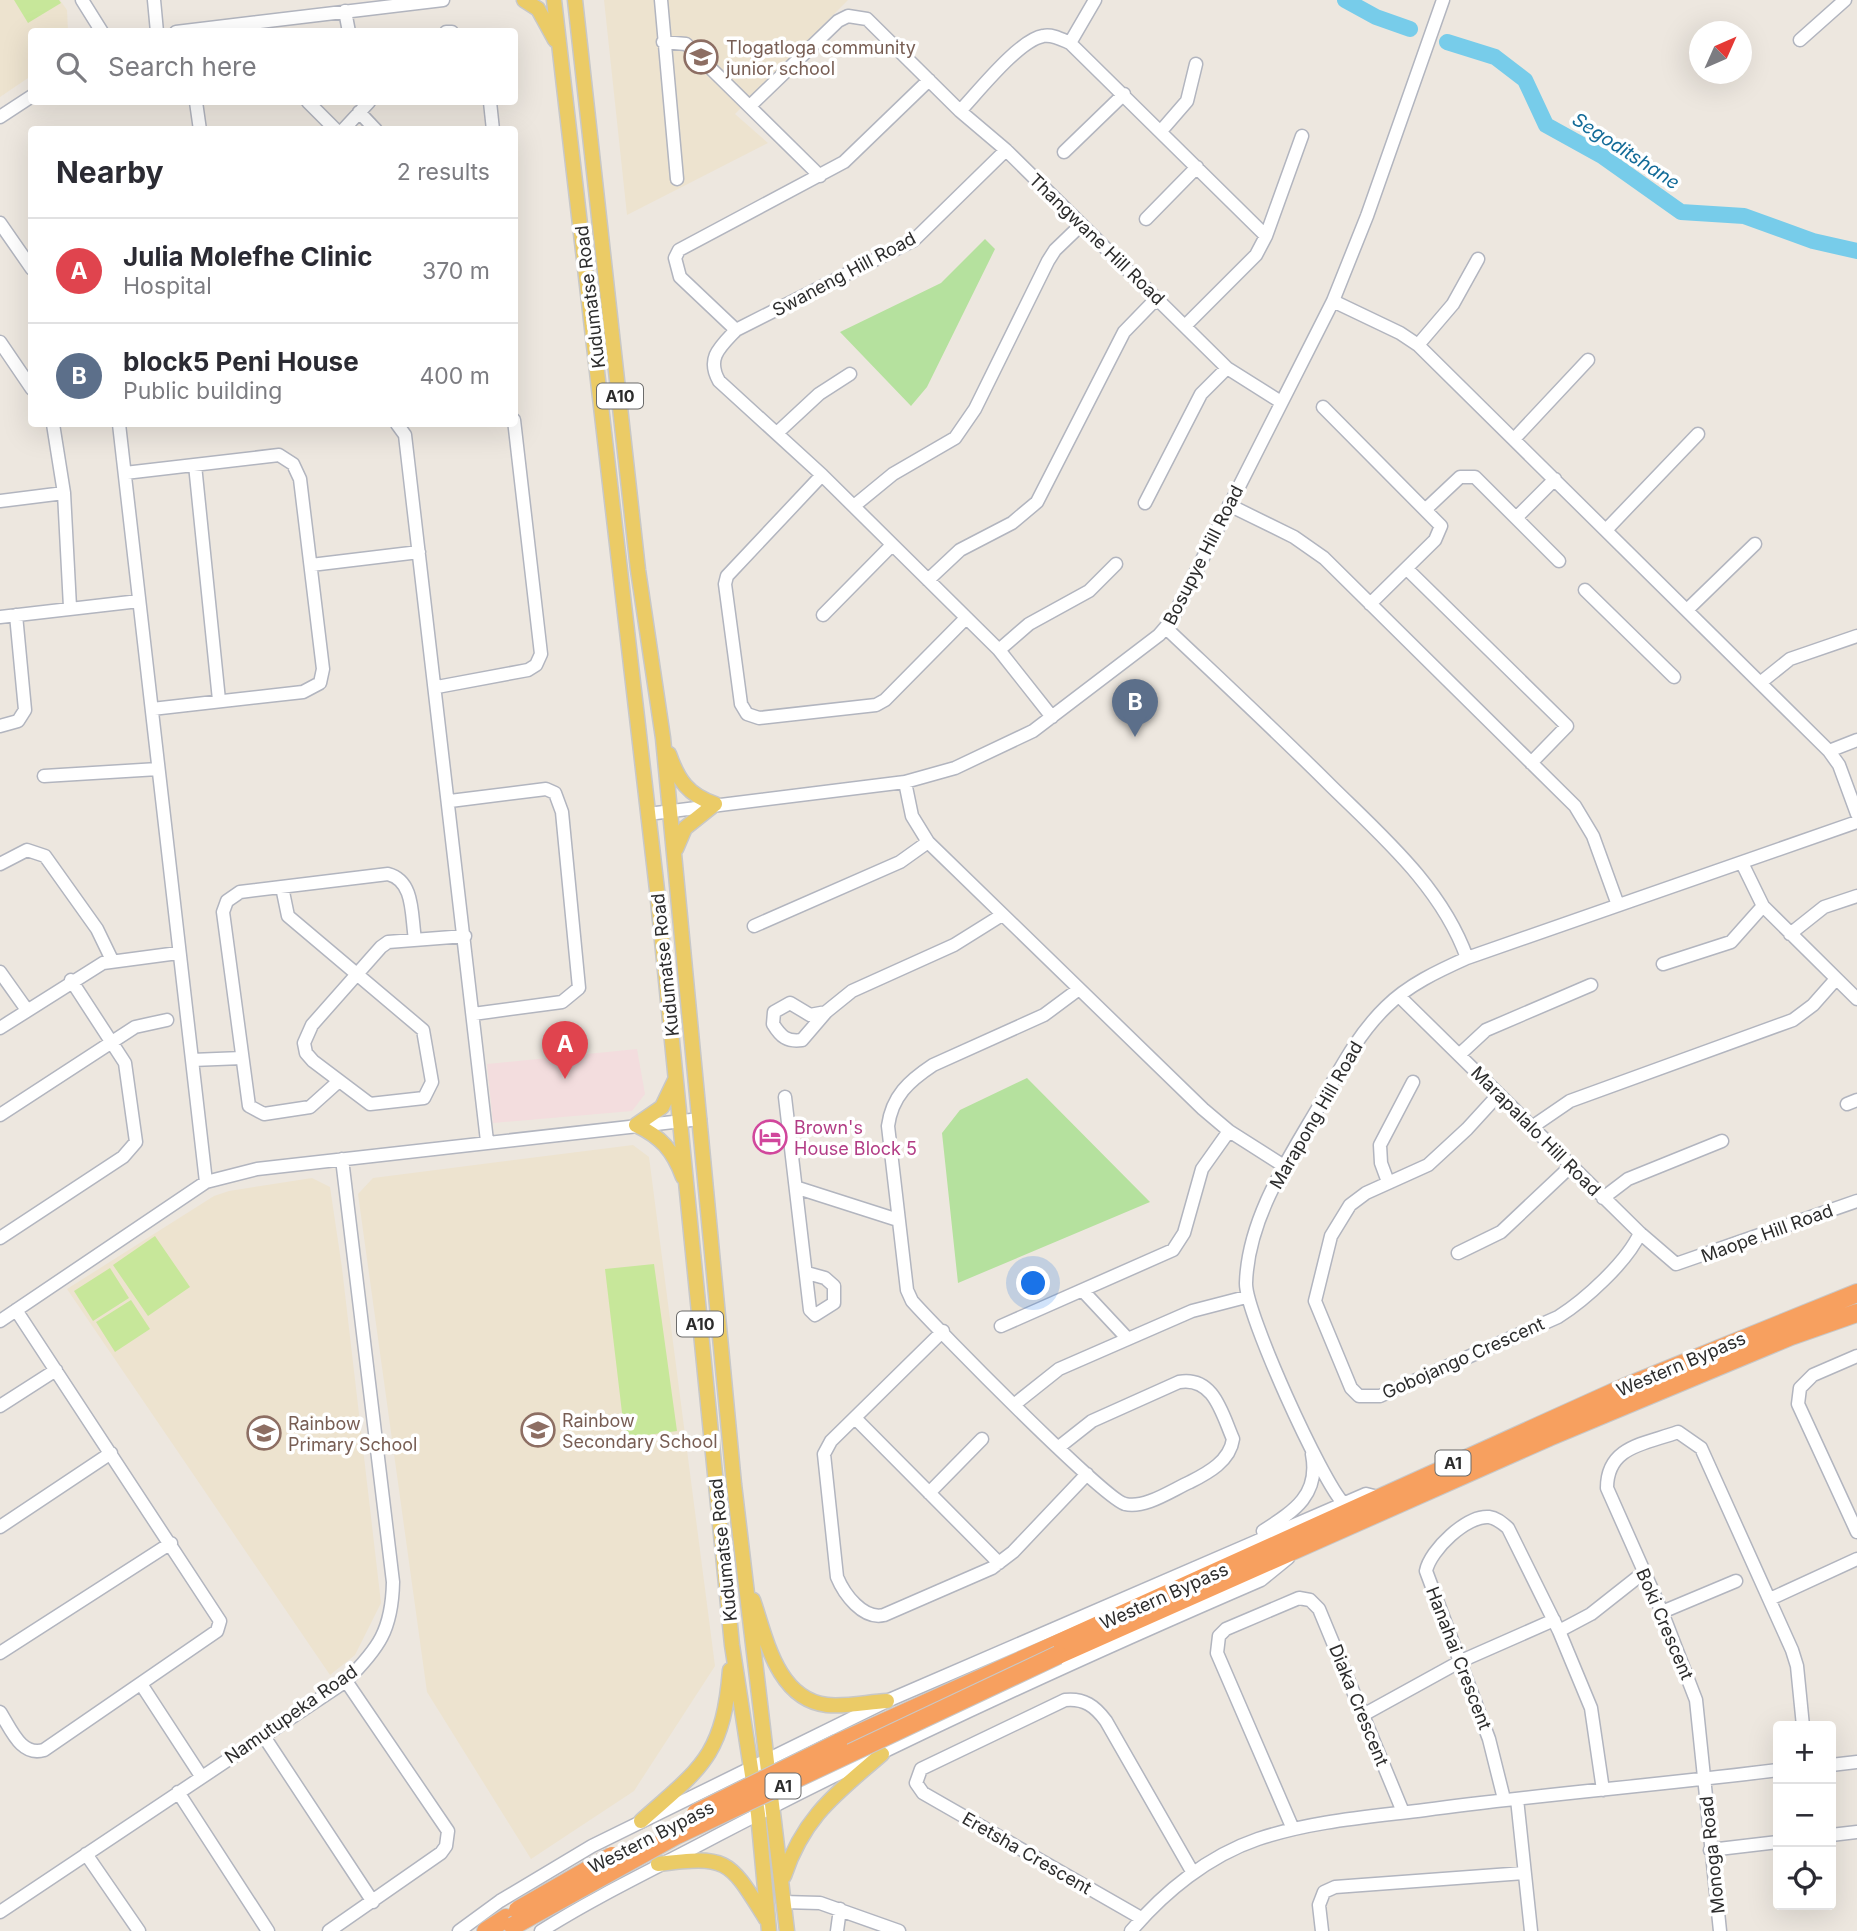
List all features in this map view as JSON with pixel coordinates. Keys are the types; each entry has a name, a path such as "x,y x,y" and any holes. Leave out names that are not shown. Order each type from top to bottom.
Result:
{"highway":[{"name":"Western Bypass","path":"509,1925 627,1847 838,1742 1656,1373 1857,1293"},
{"name":"Western Bypass","path":"486,1931 509,1925 677,1835 1058,1655 1549,1437 1791,1336 1857,1313"}],"main road":[{"path":"524,0 538,9 547,21 562,61"},
{"name":"Kudumatse Road","path":"554,0 677,1074 732,1645 758,1814 769,1927"},
{"name":"Kudumatse Road","path":"575,0 638,570 663,738 744,1575 787,1931"},
{"path":"663,738 683,786 698,797 715,804 685,828 675,853"},
{"path":"677,1074 669,1098 662,1107 636,1125 668,1146 689,1195"},
{"path":"744,1575 775,1666 804,1698 827,1705 887,1701"},
{"path":"641,1821 698,1771 715,1744 725,1715 732,1645"},
{"path":"781,1885 794,1845 807,1825 882,1754"},
{"path":"658,1864 705,1858 727,1866 743,1883 769,1927"}],"street":[{"path":"82,0 100,28"},
{"path":"154,0 157,28"},
{"path":"208,28 443,0"},
{"path":"661,0 677,179"},
{"path":"1070,43 1095,0"},
{"name":"Bosupye Hill Road","path":"648,814 905,782 989,754 1052,717 1166,628 1333,301 1367,216 1443,0"},
{"path":"1800,40 1846,0 1857,8"},
{"path":"345,11 348,28"},
{"name":"Thangwane Hill Road","path":"751,105 848,16 867,19 960,111 1006,150 1227,368 1281,402"},
{"path":"960,111 1025,44 1045,35 1070,43 1266,236"},
{"path":"663,42 686,44 751,105 820,176"},
{"path":"1161,131 1187,101 1196,64"},
{"path":"929,80 853,156 820,176 687,244 675,258 680,277 736,330 713,358 719,382 822,475 999,650 1052,717"},
{"path":"1064,152 1124,94"},
{"path":"0,117 28,99"},
{"path":"196,105 199,126"},
{"path":"311,105 332,126"},
{"path":"347,126 366,105"},
{"path":"490,105 493,126"},
{"path":"359,113 372,126"},
{"path":"1185,326 1249,264 1266,236 1302,136"},
{"name":"Swaneng Hill Road","path":"736,330 914,240 1006,150"},
{"path":"1146,219 1197,167"},
{"path":"0,223 28,264"},
{"path":"854,506 893,474 959,433 975,409 1048,261 1055,250 1081,225"},
{"path":"1418,345 1453,304 1478,259"},
{"path":"928,580 960,550 1030,510 1124,332 1157,298"},
{"path":"1333,301 1400,333 1418,345 1515,438 1829,751 1839,765 1857,814"},
{"path":"0,342 28,383"},
{"path":"1515,438 1588,360"},
{"path":"1145,503 1201,394 1227,368"},
{"path":"777,433 819,394 850,374"},
{"path":"1323,407 1438,520 1441,531 1407,569 1370,604"},
{"path":"53,427 64,493 70,607"},
{"path":"120,427 178,954 206,1182"},
{"path":"399,427 405,435 437,687 487,1141"},
{"path":"437,687 528,670 536,665 541,654 515,427"},
{"path":"1606,530 1698,434"},
{"path":"125,473 279,455 288,459 300,479 323,669 320,683 303,692 152,709"},
{"path":"195,465 219,700"},
{"path":"822,475 727,576 725,584 741,705 747,714 759,718 876,705 893,694 966,618"},
{"path":"1427,509 1460,477 1475,477 1559,561"},
{"path":"1516,518 1555,479"},
{"path":"0,501 64,493"},
{"path":"1229,505 1310,547 1575,806 1585,820 1618,905"},
{"path":"1687,610 1755,544"},
{"path":"823,615 892,545"},
{"path":"311,565 419,552"},
{"path":"999,650 1028,624 1089,591 1116,564"},
{"path":"1407,569 1567,726 1531,763"},
{"path":"1585,590 1674,677"},
{"path":"0,617 139,601"},
{"path":"0,726 18,722 25,710 16,615"},
{"path":"1166,628 1296,751 1428,887 1451,919 1466,958"},
{"path":"1760,683 1790,659 1857,636"},
{"path":"1829,751 1857,740"},
{"path":"44,776 158,769"},
{"path":"905,782 912,816 928,842 1229,1131 1284,1166"},
{"path":"450,801 545,789 555,793 562,812 579,988 571,998 562,1002 473,1014"},
{"name":"Marapong Hill Road","path":"1344,1504 1333,1491 1309,1441 1246,1297 1248,1264 1258,1224 1284,1166 1351,1049 1371,1023 1399,996 1421,980 1466,958 1857,822"},
{"path":"754,926 900,862 928,842"},
{"path":"0,864 16,852 27,850 45,856 97,929 112,960"},
{"path":"1742,863 1763,906 1857,999"},
{"path":"339,1081 310,1107 264,1114 249,1106 223,912 227,901 240,892 388,874 397,877 407,887 415,939"},
{"path":"282,887 288,916 354,975 419,1024 427,1040 432,1082 424,1098 378,1105 363,1101 306,1053 304,1043 312,1025 354,975 388,942 465,936"},
{"path":"1790,934 1824,907 1857,896"},
{"path":"1663,964 1731,942 1763,906"},
{"path":"826,1012 861,986 954,945 1002,915"},
{"path":"0,1028 71,981 112,960 178,954"},
{"path":"0,972 27,1010"},
{"path":"1532,1127 1570,1101 1793,1020 1813,1005 1836,979"},
{"path":"0,1238 131,1150 137,1134 127,1071 111,1041 71,981"},
{"path":"1459,1055 1486,1030 1591,985"},
{"path":"1059,1447 1092,1421 1180,1382 1191,1380 1202,1383 1211,1392 1233,1439 1228,1455 1204,1475 1143,1503 1119,1502 1087,1474 1059,1447 1015,1404 943,1331 919,1309 908,1290 888,1126 890,1106 901,1091 933,1065 1044,1015 1080,989"},
{"name":"Marapalalo Hill Road","path":"1399,996 1603,1198 1675,1264"},
{"path":"0,1115 135,1027 167,1020"},
{"path":"192,1060 242,1058"},
{"path":"1413,1082 1380,1145 1381,1163 1388,1182 1417,1171 1435,1158 1499,1094"},
{"path":"785,1097 807,1273"},
{"path":"0,1321 206,1182 257,1169 342,1158 699,1119"},
{"path":"1001,1326 1163,1256 1179,1244 1202,1169 1229,1131"},
{"path":"1603,1198 1628,1179 1722,1141"},
{"name":"Namutupeka Road","path":"0,1912 346,1681 379,1646 390,1617 393,1582 342,1158"},
{"path":"1458,1254 1501,1232 1571,1166"},
{"name":"Gobojango Crescent","path":"1388,1182 1358,1199 1340,1218 1331,1236 1315,1301 1351,1388 1359,1396 1369,1398 1558,1317 1578,1303 1626,1255 1640,1233"},
{"path":"797,1188 898,1220"},
{"name":"Maope Hill Road","path":"1675,1264 1857,1201"},
{"path":"1083,1291 1127,1338"},
{"path":"1015,1404 1047,1376 1127,1338 1192,1311 1246,1297"},
{"path":"0,1712 24,1748 38,1752 141,1684 219,1626 218,1614 16,1310"},
{"path":"943,1331 831,1441 824,1454 837,1577 841,1588 866,1613 875,1618 884,1615 999,1563 1087,1474"},
{"path":"1857,1356 1813,1375 1800,1388 1798,1404 1857,1532"},
{"path":"0,1406 56,1370"},
{"path":"855,1419 999,1563"},
{"name":"Boki Crescent","path":"1704,1780 1696,1700 1662,1612 1607,1488 1607,1474 1612,1462 1623,1452 1678,1432 1690,1438 1701,1448 1770,1599"},
{"path":"929,1493 982,1439"},
{"path":"1237,1549 1291,1514 1307,1498 1313,1479 1309,1441"},
{"path":"0,1527 111,1453"},
{"path":"459,1931 512,1894 592,1846 887,1701 1366,1494 1378,1497"},
{"name":"Hanahai Crescent","path":"1531,1931 1511,1799 1426,1571 1428,1559 1436,1547 1471,1523 1487,1517 1499,1520 1508,1528 1556,1625"},
{"path":"0,1653 171,1543"},
{"path":"541,1931 594,1897 825,1781 1261,1580 1296,1551"},
{"path":"1802,1721 1797,1666 1770,1599 1857,1559"},
{"path":"1363,1715 1461,1661 1591,1614 1643,1573"},
{"path":"1662,1612 1736,1581"},
{"name":"Diaka Crescent","path":"1293,1829 1217,1653 1219,1636 1226,1629 1299,1598 1310,1600 1319,1609 1403,1812"},
{"path":"1556,1625 1591,1708 1603,1790"},
{"path":"329,1931 441,1853 446,1846 448,1831 346,1681"},
{"path":"141,1684 201,1776"},
{"name":"Eretsha Crescent","path":"1141,1918 923,1793 916,1783 923,1766 1065,1699 1077,1698 1089,1703 1107,1721 1193,1873"},
{"path":"263,1735 373,1902"},
{"path":"811,1739 801,1754 801,1766 808,1777 825,1781"},
{"path":"1836,1764 1857,1762"},
{"path":"1130,1931 1141,1918 1193,1873 1256,1839 1293,1829 1403,1812 1773,1771"},
{"name":"Monoga Road","path":"1704,1780 1720,1931"},
{"path":"178,1792 268,1931"},
{"path":"683,1801 711,1803 719,1811 720,1826 706,1841"},
{"path":"1836,1834 1857,1832"},
{"path":"1710,1850 1773,1843"},
{"path":"86,1854 139,1931"},
{"path":"1322,1931 1319,1905 1324,1892 1335,1888 1524,1873"},
{"path":"783,1902 810,1901 899,1931"},
{"path":"837,1931 840,1909"}],"shaded area":[{"path":"0,0 60,0 67,10 68,28 28,28 28,78 0,97"},
{"name":"Tlogatloga community junior school","path":"604,0 848,0 735,114 768,143 627,215"},
{"path":"637,1049 645,1094 632,1111 493,1123 487,1064"},
{"name":"Rainbow Secondary School","path":"633,1145 649,1157 715,1666 634,1791 531,1859 427,1692 358,1194 373,1178"},
{"name":"Rainbow Primary School","path":"312,1178 330,1187 381,1603 355,1655 330,1675 67,1289 214,1196 229,1191"}],"green space":[{"path":"14,0 59,0 61,3 28,23"},
{"path":"985,239 995,249 927,387 911,406 840,332 941,283"},
{"path":"1027,1078 1150,1202 958,1283 942,1133 960,1110"},
{"path":"155,1236 190,1287 148,1316 113,1265"},
{"path":"654,1264 677,1431 625,1438 605,1269"},
{"path":"110,1268 129,1298 93,1321 74,1291"},
{"path":"131,1300 150,1329 115,1352 96,1322"}],"waterway":[{"name":"Segoditshane","path":"1345,0 1376,17 1410,29"},
{"name":"Segoditshane","path":"1447,42 1495,57 1525,80 1546,125 1602,156 1681,212 1744,216 1813,241 1857,251"}],"place":[{"name":"Tlogatloga community junior school","path":"701,57"},
{"name":"block5 Peni House","path":"1135,737"},
{"name":"Julia Molefhe Clinic","path":"565,1079"},
{"name":"Brown's House Block 5","path":"770,1137"},
{"name":"Rainbow Secondary School","path":"538,1430"},
{"name":"Rainbow Primary School","path":"264,1433"}]}
